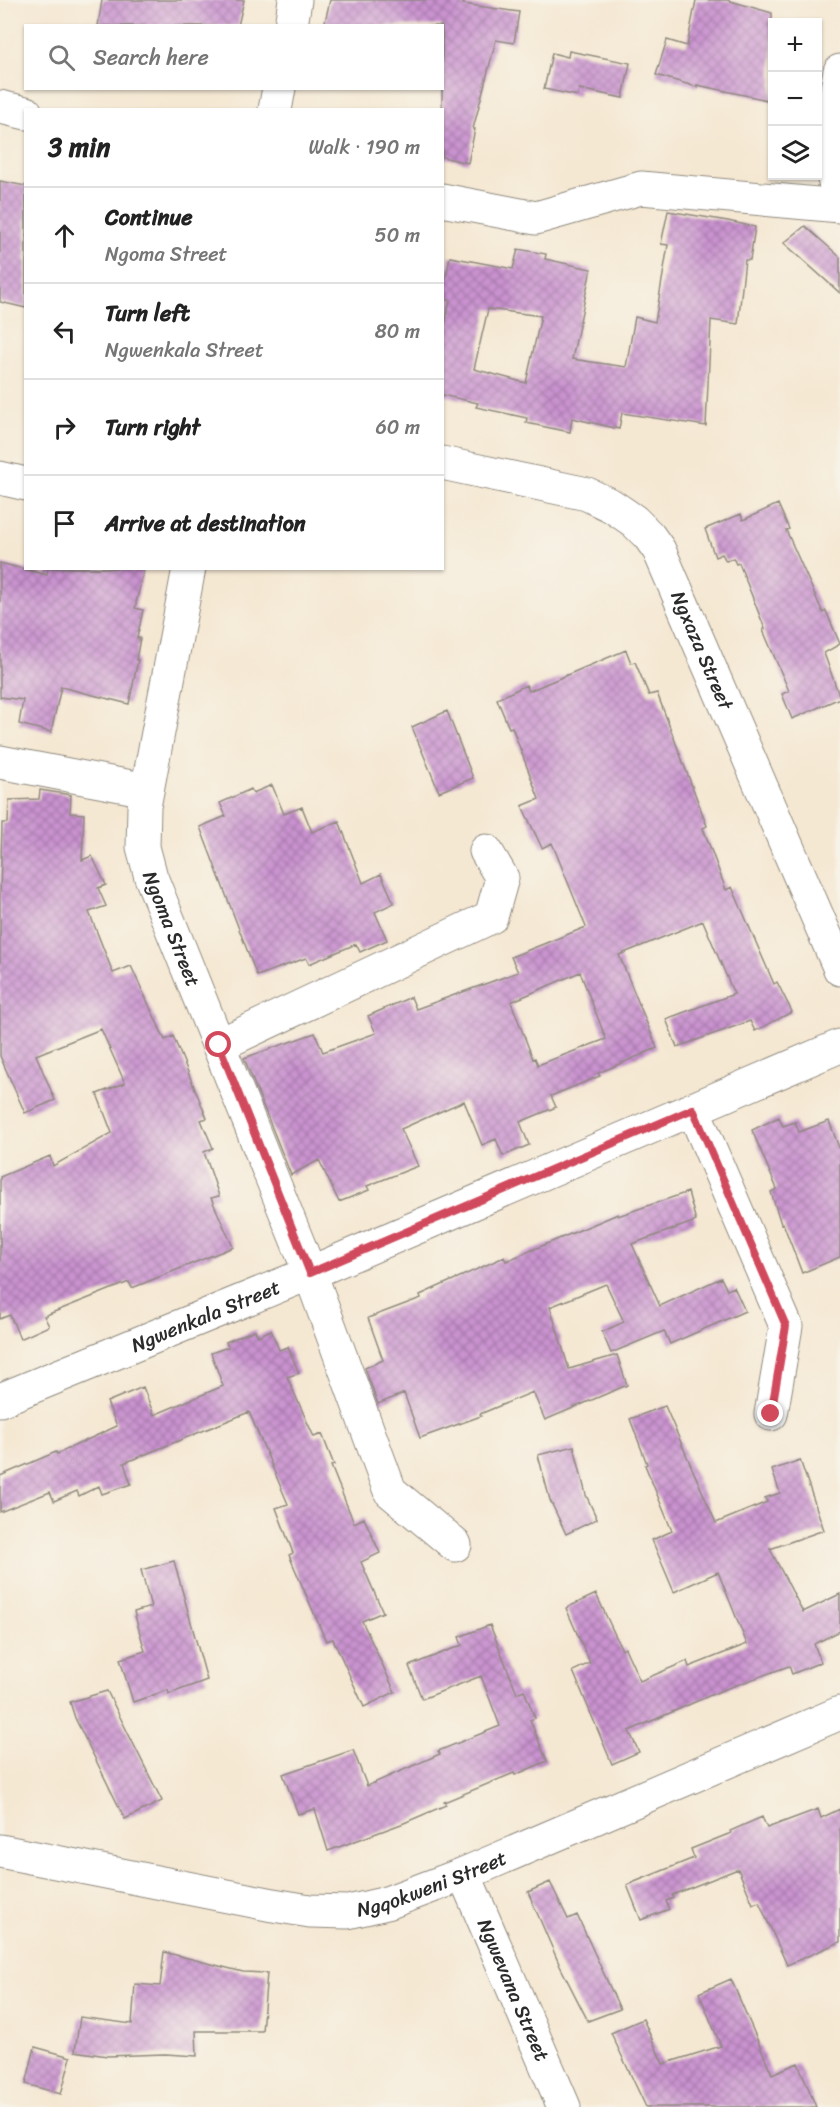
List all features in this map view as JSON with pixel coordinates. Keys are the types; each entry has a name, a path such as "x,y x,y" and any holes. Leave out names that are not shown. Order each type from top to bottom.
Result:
{"street":[{"path":"291,24 295,0"},
{"path":"840,71 831,124 829,162 840,199"},
{"path":"275,108 279,90"},
{"path":"0,107 24,113"},
{"path":"444,200 536,218 641,188 840,206"},
{"name":"Ngxaza Street","path":"444,463 587,494 612,506 634,521 650,536 659,550 840,969"},
{"path":"0,477 24,483"},
{"name":"Ngoma Street","path":"189,570 147,790 143,847 151,877 310,1273 390,1491 455,1545"},
{"path":"0,762 147,790"},
{"path":"219,1045 491,917 502,878 486,851"},
{"name":"Ngwenkala Street","path":"0,1400 310,1273 840,1046"},
{"path":"693,1109 786,1326 771,1414"},
{"name":"Ngqokweni Street","path":"0,1851 310,1911 348,1912 387,1903 464,1874 840,1713"},
{"name":"Ngwevana Street","path":"464,1874 564,2107"}],"building":[{"path":"102,0 244,0 238,24 98,24"},
{"path":"330,0 464,0 463,4 519,12 514,43 496,40 473,129 475,129 468,163 444,157 442,90 444,90 444,24 324,24"},
{"path":"696,0 727,0 772,13 772,18 768,18 768,100 697,85 697,87 656,75 667,40 687,46"},
{"path":"569,51 630,63 623,98 579,89 578,96 544,89 552,53 568,57"},
{"path":"0,181 24,186 24,308 0,302"},
{"path":"668,211 755,227 750,260 745,260 738,324 711,320 706,426 622,413 619,429 572,418 570,432 526,423 527,418 476,407 478,403 444,395 444,329 450,300 444,299 444,287 450,257 513,269 518,249 546,254 545,259 591,269 572,359 626,367 635,317 655,322 668,245 661,244","holes":["488,309 541,316 526,383 474,369"]},
{"path":"805,226 840,257 840,293 784,243"},
{"path":"778,504 789,529 786,530 823,613 826,611 840,644 824,653 840,698 792,719 782,694 789,691 763,630 765,629 739,563 736,564 733,558 726,561 722,554 715,557 705,529 741,514 743,520"},
{"path":"0,563 47,575 48,570 144,570 135,608 143,610 137,638 140,638 136,660 138,660 129,704 61,687 51,732 19,724 23,700 0,697"},
{"path":"626,650 631,663 635,662 649,695 657,693 707,826 703,828 726,890 732,887 774,984 777,982 792,1012 755,1031 750,1021 677,1047 666,1019 734,994 703,921 619,955 657,1048 598,1073 600,1076 551,1096 556,1107 520,1122 529,1145 503,1156 496,1139 482,1145 464,1101 401,1129 418,1166 367,1186 369,1190 339,1202 319,1160 291,1175 244,1058 315,1033 323,1052 376,1033 368,1016 411,997 416,1009 518,972 511,957 586,927 552,843 542,848 522,806 539,799 512,727 509,728 497,699 526,685 529,691","holes":["580,972 606,1039 538,1065 535,1058 533,1059 511,1002"]},
{"path":"447,711 473,778 439,792 412,727"},
{"path":"272,785 284,814 302,807 312,832 339,821 363,883 381,874 394,903 375,912 387,940 360,952 356,944 309,964 306,958 257,976 200,827 226,816 220,803 251,789 253,793"},
{"path":"40,790 71,795 70,813 84,814 82,860 92,856 106,885 98,888 106,906 89,912 113,973 131,966 165,1040 173,1036 207,1118 201,1120 213,1148 204,1152 219,1196 211,1198 233,1247 132,1288 129,1282 44,1316 49,1326 20,1339 10,1315 0,1319 0,1177 50,1156 53,1166 112,1133 97,1094 125,1083 101,1029 36,1055 55,1100 25,1113 0,1056 2,823 8,823 9,800 39,799"},
{"path":"779,1117 783,1126 795,1122 799,1132 829,1121 840,1150 840,1257 802,1273 783,1223 781,1224 771,1192 777,1189 752,1130"},
{"path":"688,1192 696,1221 632,1244 660,1306 721,1278 727,1290 734,1287 745,1311 670,1344 664,1331 611,1353 602,1332 624,1322 606,1284 550,1307 569,1369 617,1355 627,1385 545,1420 533,1392 480,1414 481,1416 420,1438 404,1393 378,1404 365,1368 383,1360 368,1318 421,1298 420,1295 504,1257 506,1261 618,1214 618,1216"},
{"path":"255,1330 258,1336 271,1330 279,1350 288,1347 299,1373 287,1377 314,1437 322,1434 334,1465 331,1466 354,1523 364,1518 380,1553 361,1562 383,1612 362,1621 395,1692 364,1707 333,1639 326,1641 289,1555 293,1553 276,1508 288,1504 249,1412 124,1463 131,1484 102,1494 99,1486 79,1496 77,1491 54,1501 50,1492 0,1512 0,1476 56,1452 57,1454 117,1426 107,1402 143,1387 154,1415 223,1386 211,1353 228,1347 226,1342"},
{"path":"665,1406 716,1523 767,1502 765,1498 780,1493 772,1470 800,1460 824,1530 770,1549 803,1612 840,1594 840,1631 814,1644 821,1662 792,1674 789,1666 720,1691 629,1731 639,1752 612,1764 573,1671 590,1663 566,1608 596,1594 622,1650 625,1648 640,1681 687,1661 689,1667 747,1644 718,1572 674,1592 652,1540 672,1531 645,1465 647,1464 630,1419"},
{"path":"574,1446 586,1495 597,1519 566,1534 550,1500 538,1455"},
{"path":"174,1561 207,1680 169,1694 168,1690 133,1702 120,1659 145,1651 134,1612 151,1607 141,1570"},
{"path":"490,1625 517,1693 524,1690 535,1718 530,1720 547,1761 444,1802 446,1805 404,1823 328,1851 315,1809 298,1814 283,1774 353,1750 367,1786 440,1754 438,1751 500,1726 481,1676 422,1699 409,1666 462,1645 459,1637"},
{"path":"107,1691 162,1801 125,1819 75,1718 70,1702"},
{"path":"818,1809 821,1818 840,1809 840,1942 787,1965 759,1902 753,1904 738,1869 672,1895 673,1898 666,1901 669,1909 641,1920 627,1885 694,1858 691,1849 731,1833 730,1831 762,1817 767,1828"},
{"path":"550,1882 568,1919 577,1915 620,2009 588,2021 560,1966 528,1892"},
{"path":"164,1952 243,1972 267,1973 262,2031 196,2031 197,2056 165,2054 107,2056 75,2051 80,2017 132,2024 135,1984 160,1986"},
{"path":"731,1979 772,2074 798,2063 816,2107 646,2107 611,2033 643,2019 663,2064 721,2046 699,1993"},
{"path":"35,2047 71,2057 61,2094 26,2084"}],"route":[{"path":"219,1045 310,1273 693,1109 786,1326 771,1414"}]}
